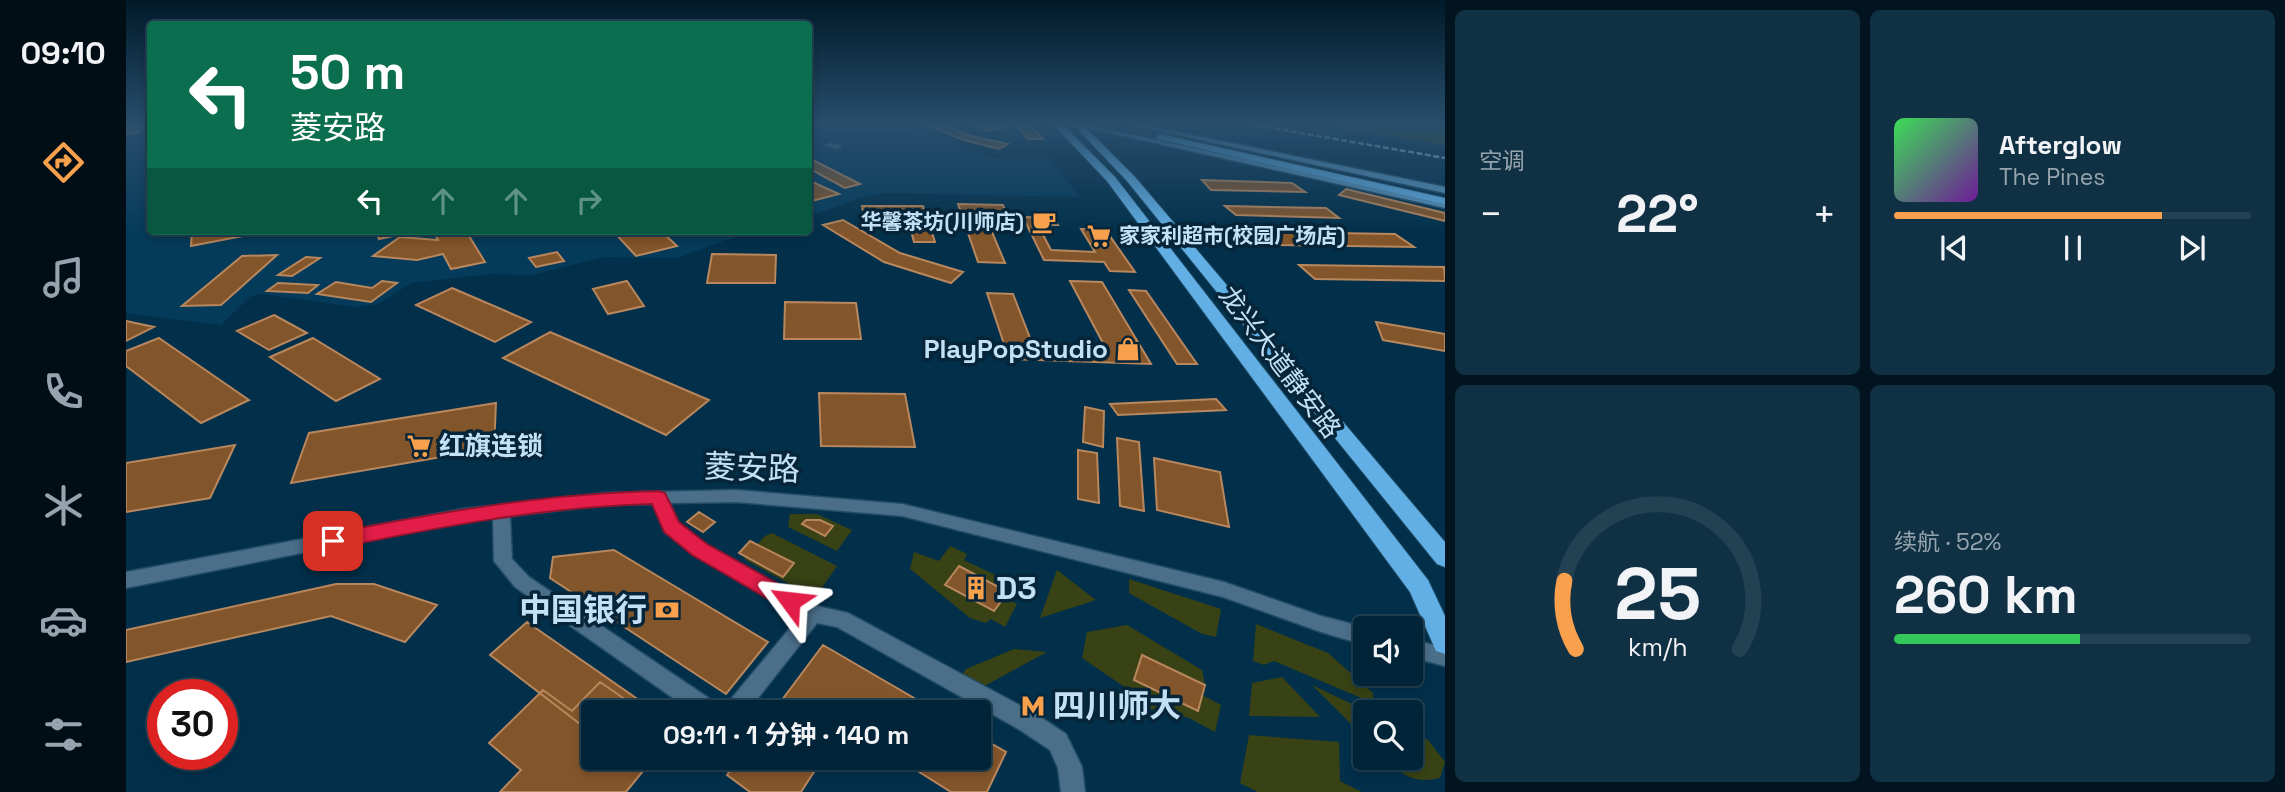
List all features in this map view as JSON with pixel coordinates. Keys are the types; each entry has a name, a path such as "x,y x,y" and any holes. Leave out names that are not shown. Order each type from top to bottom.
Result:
{"main road":[{"name":"龙兴大道静安路","path":"1094,161 1111,178 1420,587 1445,643"},
{"name":"龙兴大道静安路","path":"1113,161 1131,179 1445,558"},
{"path":"1268,161 1445,203"},
{"path":"1287,161 1445,193"}],"street":[{"name":"菱安路","path":"126,580 463,515 605,499 736,496 902,510 1224,590 1353,633"},
{"path":"659,498 671,527 699,549 813,614 841,619 1028,722 1058,742 1070,766 1073,792"},
{"path":"501,511 503,561 522,582 694,700"},
{"path":"744,700 813,614"},
{"path":"1423,651 1445,657"}],"shaded area":[{"path":"126,161 147,161 147,235 740,235 677,258 603,257 532,275 491,274 411,283 378,304 357,307 261,294 251,296 221,325 126,313"},
{"path":"812,161 1052,161 1080,197 886,193 861,198 812,215"}],"green space":[{"path":"790,514 817,514 852,530 837,551 788,527"},
{"path":"772,533 837,566 815,598 744,559 765,536"},
{"path":"950,546 967,554 964,560 1012,583 1004,597 1017,604 1005,627 991,619 986,623 970,618 910,569 914,552 939,561"},
{"path":"1057,570 1096,600 1040,618"},
{"path":"1129,579 1221,609 1216,637 1202,634 1129,593"},
{"path":"1256,624 1328,653 1353,675 1353,686 1365,686 1373,693 1373,700 1366,700 1274,661 1264,665 1253,661"},
{"path":"1127,625 1202,670 1205,685 1202,695 1221,705 1215,732 1189,718 1146,708 1131,698 1126,688 1082,658 1087,632"},
{"path":"1014,649 1047,652 977,690 959,680 966,669"},
{"path":"1282,677 1320,717 1249,716 1252,683"},
{"path":"1312,685 1353,704 1353,726"},
{"path":"1249,735 1339,742 1340,781 1362,792 1258,792 1240,783"},
{"path":"1423,738 1428,740 1445,762 1440,778 1423,780 1398,770 1423,770"}],"building":[{"path":"812,161 860,184 845,188 812,170"},
{"path":"1202,180 1292,183 1305,192 1211,190"},
{"path":"812,182 839,194 812,201"},
{"path":"1346,189 1445,213 1445,221 1339,195"},
{"path":"958,204 1003,205 1006,213 984,213 1005,263 978,262"},
{"path":"862,206 923,206 935,242 914,242 907,216 864,216"},
{"path":"1225,206 1326,208 1339,218 1236,215"},
{"path":"1023,217 1054,218 1058,225 1038,225 1051,250 1095,252 1081,229 1105,229 1135,272 1110,271 1104,262 1044,260"},
{"path":"843,220 900,253 963,272 951,283 884,262 823,225"},
{"path":"1263,232 1395,234 1414,247 1278,245"},
{"path":"192,235 248,235 191,246"},
{"path":"378,235 398,235 379,239"},
{"path":"435,235 468,235 485,262 451,269 443,254 417,260 373,256 400,237 438,240"},
{"path":"617,235 665,235 677,246 636,256"},
{"path":"557,252 564,261 536,267 529,258"},
{"path":"712,254 776,255 775,283 707,283"},
{"path":"277,255 221,305 182,306 242,256"},
{"path":"306,257 320,258 292,276 278,275"},
{"path":"1299,265 1444,267 1445,281 1315,279"},
{"path":"382,281 397,283 371,302 317,294 336,282 372,288"},
{"path":"627,281 644,306 608,314 593,289"},
{"path":"1070,281 1102,282 1151,364 1009,359 987,293 1013,294 1032,343 1104,345"},
{"path":"278,283 318,285 308,293 267,291"},
{"path":"452,288 531,322 495,342 416,305"},
{"path":"1129,290 1146,291 1197,364 1177,364"},
{"path":"785,302 856,303 861,339 784,339"},
{"path":"274,315 307,333 269,350 237,331"},
{"path":"126,321 154,327 126,341"},
{"path":"1376,322 1445,334 1445,351 1383,340"},
{"path":"550,332 709,400 666,435 503,358"},
{"path":"159,338 249,400 201,423 126,366 126,351"},
{"path":"313,338 380,379 336,401 270,357"},
{"path":"819,393 905,394 915,447 821,446"},
{"path":"1216,399 1226,410 1118,415 1110,404"},
{"path":"496,403 494,448 291,483 309,433"},
{"path":"1085,407 1104,411 1103,447 1083,442"},
{"path":"1117,438 1139,442 1144,511 1120,506"},
{"path":"235,445 210,498 126,512 126,463"},
{"path":"1078,450 1097,453 1099,503 1078,499"},
{"path":"1154,458 1220,472 1229,527 1157,510"},
{"path":"699,512 715,522 703,532 687,522"},
{"path":"806,520 820,520 833,526 825,536 802,524"},
{"path":"750,541 794,563 783,577 739,553"},
{"path":"614,550 768,642 726,694 550,578 553,557"},
{"name":"D3","path":"959,566 1008,592 994,611 945,585"},
{"path":"336,584 374,584 437,605 405,642 331,616 126,662 126,630"},
{"path":"527,622 639,700 581,700 581,725 490,655"},
{"path":"823,645 917,700 782,700"},
{"path":"1142,655 1205,685 1198,711 1134,680"},
{"path":"600,682 626,700 583,700"},
{"path":"543,690 572,711 581,702 581,770 644,770 626,792 500,792 521,770 489,743"},
{"path":"991,743 1006,752 987,792 951,792 916,770 991,770"},
{"path":"731,770 815,770 801,792 750,792 727,775"}],"place":[{"name":"华馨茶坊(川师店)","path":"1044,222"},
{"name":"家家利超市(校园广场店)","path":"1099,236"},
{"name":"PlayPopStudio","path":"1128,349"},
{"name":"红旗连锁","path":"419,446"},
{"name":"D3","path":"976,588"},
{"name":"中国银行","path":"667,610"},
{"name":"四川师大","path":"1033,706"}],"route":[{"path":"333,541 463,515 605,499 659,498 671,527 699,549 790,601"}]}
